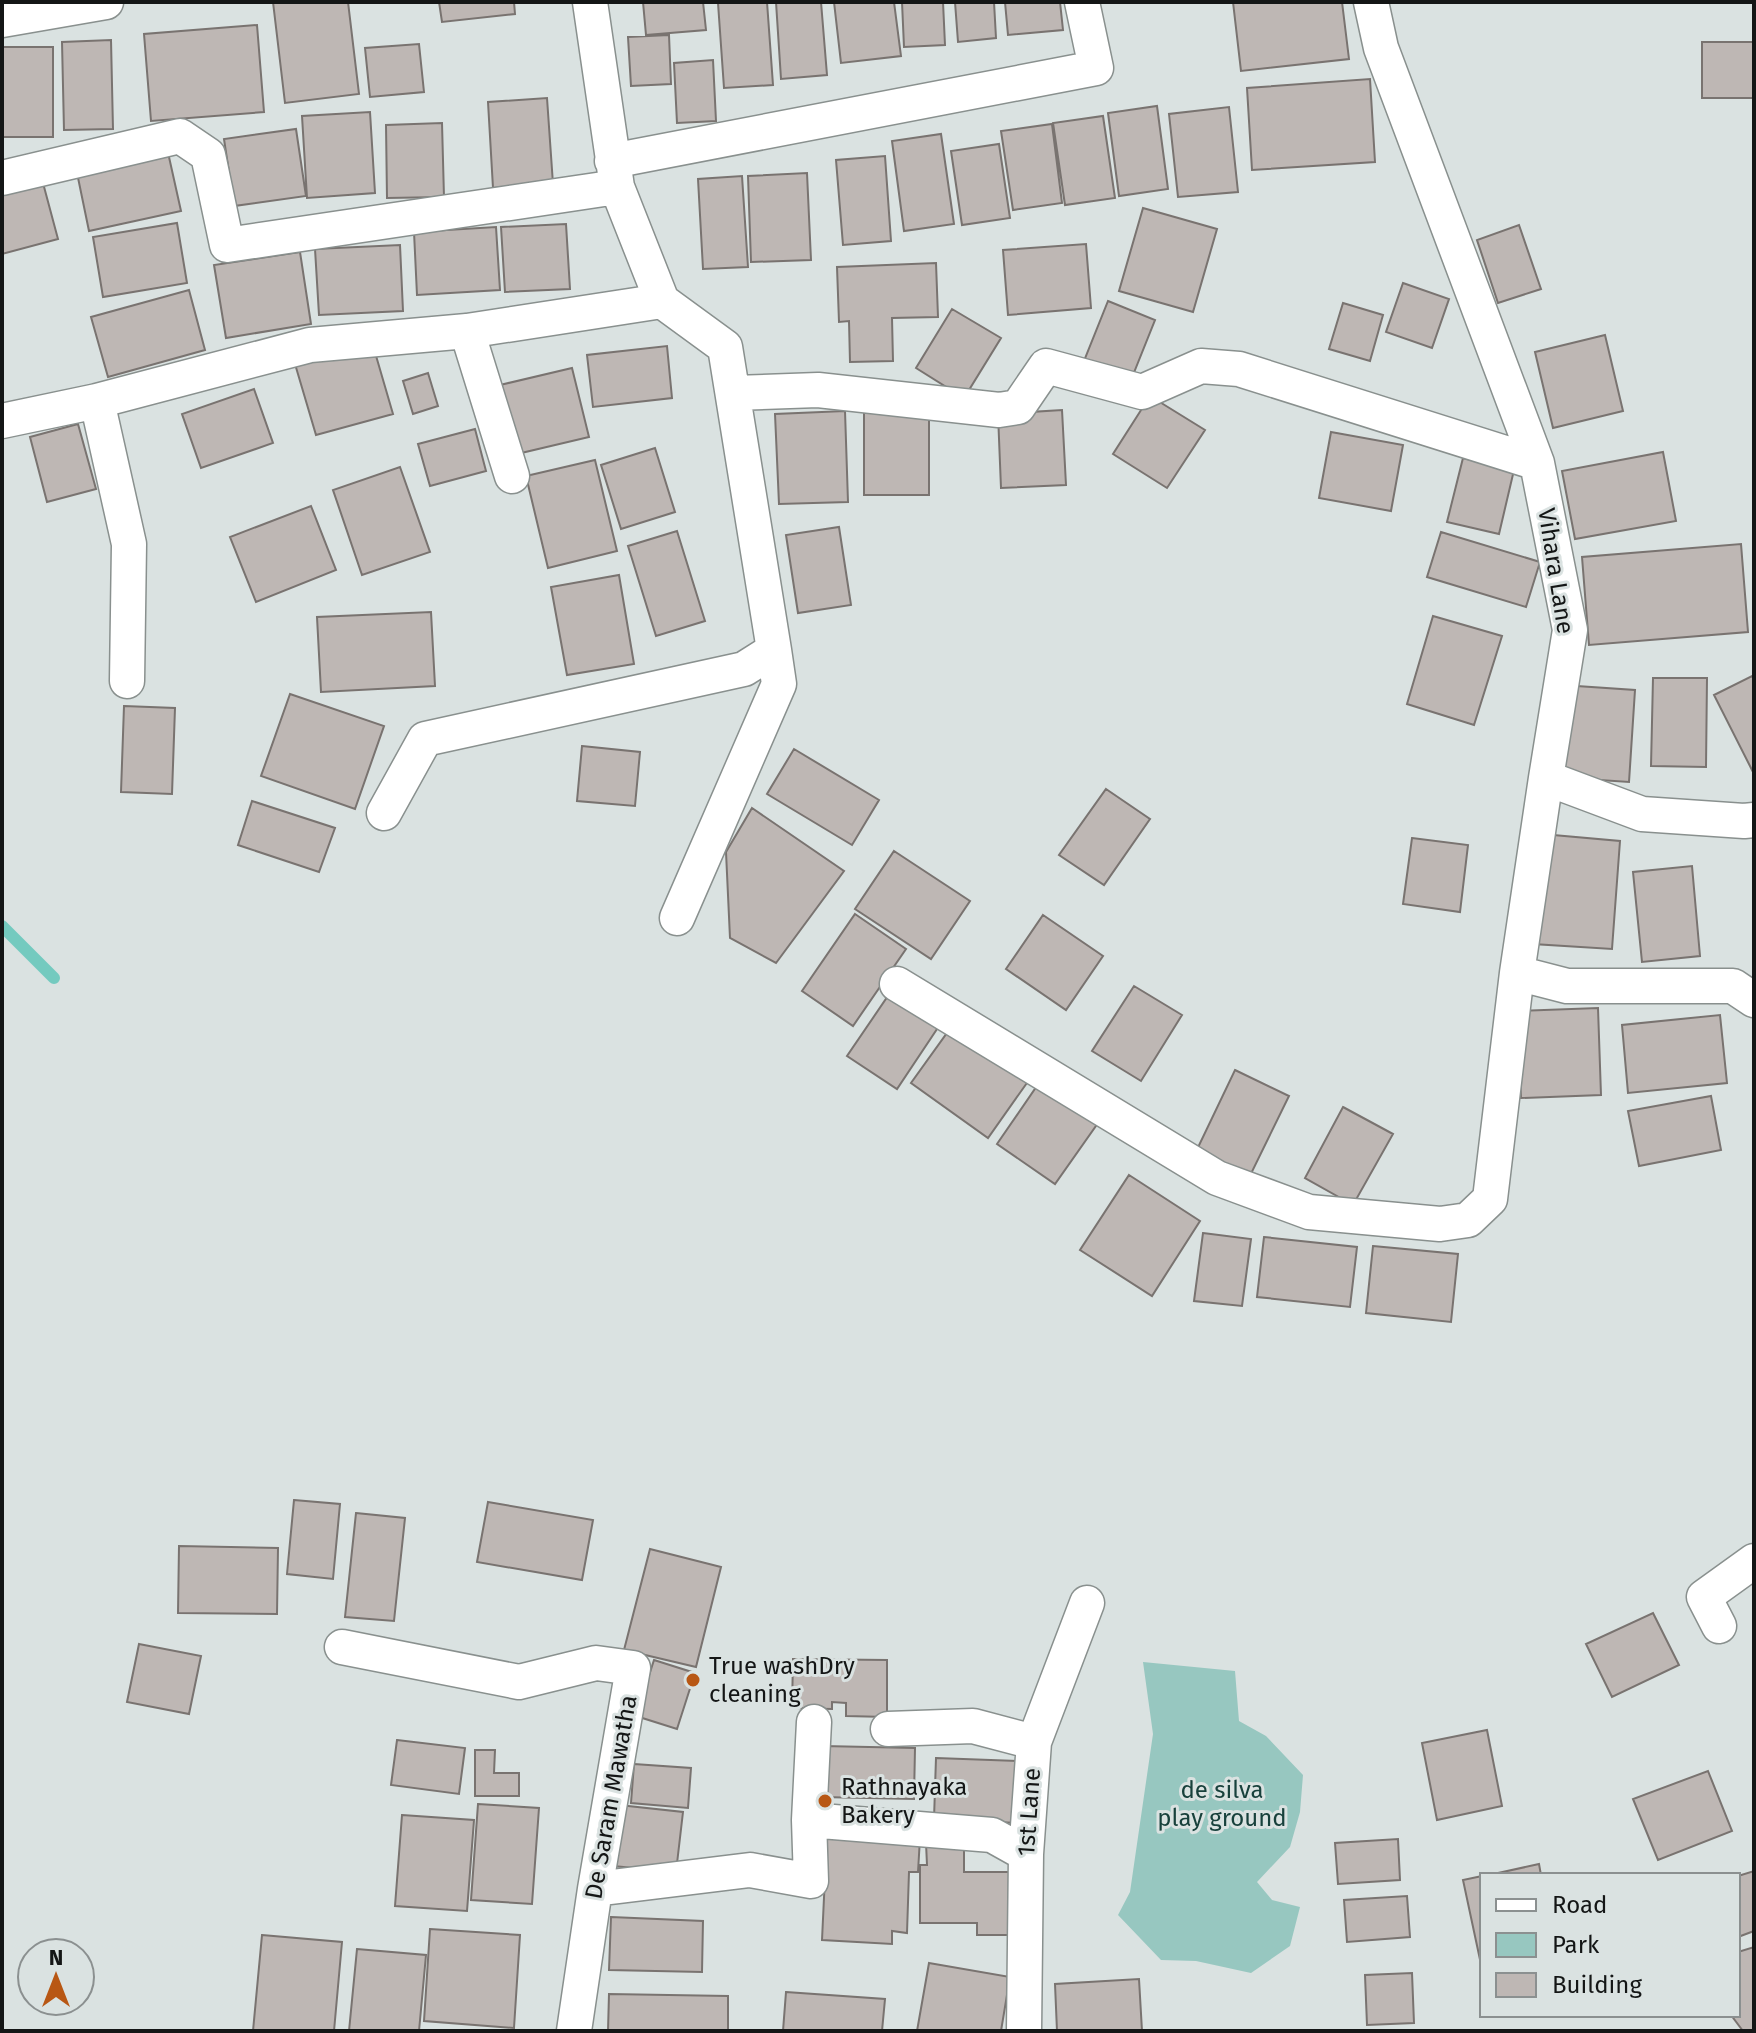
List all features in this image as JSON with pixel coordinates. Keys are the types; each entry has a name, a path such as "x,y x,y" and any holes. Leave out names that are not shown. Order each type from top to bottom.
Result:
{"street":[{"path":"2,20 106,2"},
{"path":"590,2 615,174 662,301 725,347 779,684 677,918"},
{"path":"2,178 180,136 208,155 227,245 615,174 1096,68 1082,2"},
{"name":"Vihara Lane","path":"897,984 1217,1178 1309,1212 1440,1224 1468,1220 1490,1199 1517,973 1570,630 1537,463 1381,48 1371,2"},
{"path":"2,421 97,401 310,345 467,331 662,301"},
{"path":"467,331 512,476"},
{"path":"734,393 818,390 999,410 1018,407 1046,366 1142,392 1201,366 1239,369 1537,463"},
{"path":"97,401 129,544 127,681"},
{"path":"384,813 425,739 744,669 774,650"},
{"path":"1546,778 1642,814 1754,820"},
{"path":"1517,973 1567,986 1733,986 1754,1000"},
{"path":"1719,1626 1704,1597 1754,1561"},
{"name":"1st Lane","path":"1024,2031 1026,1854 1034,1742 1087,1603"},
{"name":"De Saram Mawatha","path":"342,1647 519,1682 596,1663 633,1668 574,2031"},
{"path":"595,1889 750,1870 811,1881 809,1820 814,1722"},
{"path":"888,1729 973,1726 1034,1742"},
{"path":"809,1820 992,1835 1026,1854"}],"green space":[{"name":"de silva play ground","path":"1143,1662 1235,1671 1239,1721 1266,1736 1303,1775 1300,1812 1290,1847 1257,1882 1272,1900 1300,1907 1290,1946 1251,1973 1196,1961 1161,1960 1118,1915 1130,1892 1153,1734"}],"building":[{"path":"273,2 348,2 359,94 285,103"},
{"path":"439,2 514,2 515,14 442,22"},
{"path":"643,2 703,2 706,30 646,35"},
{"path":"767,2 773,85 724,88 718,3"},
{"path":"776,2 821,2 827,75 781,79"},
{"path":"834,2 894,2 901,56 841,63"},
{"path":"902,2 943,2 945,45 904,47"},
{"path":"955,2 994,2 996,38 958,42"},
{"path":"1005,2 1060,2 1063,30 1008,35"},
{"path":"1233,2 1342,2 1349,59 1241,71"},
{"path":"257,25 264,112 151,121 144,34"},
{"path":"669,35 671,84 631,86 628,37"},
{"path":"111,40 113,129 64,130 62,42"},
{"path":"1702,42 1754,42 1754,98 1702,98"},
{"path":"419,44 424,92 370,97 365,48"},
{"path":"2,47 53,47 53,137 2,137"},
{"path":"713,60 716,121 677,123 674,63"},
{"path":"1370,79 1375,162 1252,170 1247,88"},
{"path":"547,98 553,184 493,188 488,102"},
{"path":"1157,106 1168,189 1119,196 1108,113"},
{"path":"1229,107 1238,192 1178,197 1169,114"},
{"path":"370,112 375,193 307,198 302,116"},
{"path":"1103,116 1115,198 1065,205 1053,123"},
{"path":"442,123 444,197 387,198 386,125"},
{"path":"1052,124 1062,203 1013,210 1001,131"},
{"path":"296,129 306,196 234,206 224,139"},
{"path":"941,134 954,224 904,231 892,141"},
{"path":"999,144 1010,218 962,225 951,151"},
{"path":"167,148 181,211 89,231 76,168"},
{"path":"885,156 891,241 843,245 836,160"},
{"path":"807,173 811,260 751,262 748,176"},
{"path":"742,176 748,267 703,269 698,179"},
{"path":"43,183 58,239 2,254 2,194"},
{"path":"1143,208 1217,229 1193,312 1119,291"},
{"path":"177,223 187,283 103,297 93,237"},
{"path":"566,224 570,289 505,292 501,227"},
{"path":"1519,225 1541,289 1498,303 1477,240"},
{"path":"496,227 500,290 417,295 414,232"},
{"path":"1086,244 1091,308 1008,315 1003,250"},
{"path":"400,245 403,311 319,315 315,249"},
{"path":"300,252 311,324 226,338 214,265"},
{"path":"936,263 938,317 892,318 893,361 850,362 849,321 839,322 837,267"},
{"path":"1403,283 1449,299 1432,348 1386,332"},
{"path":"189,290 205,350 108,377 91,317"},
{"path":"1108,301 1155,320 1131,380 1084,361"},
{"path":"1343,303 1383,315 1370,361 1329,349"},
{"path":"952,309 1001,338 964,398 916,368"},
{"path":"1605,335 1623,411 1553,428 1535,352"},
{"path":"372,342 393,414 316,435 295,364"},
{"path":"667,346 672,398 593,407 587,355"},
{"path":"572,368 589,437 517,454 500,385"},
{"path":"428,373 438,406 413,414 403,381"},
{"path":"254,389 273,443 201,468 182,414"},
{"path":"1150,396 1205,430 1167,488 1113,454"},
{"path":"1062,410 1066,485 1001,488 998,414"},
{"path":"845,411 848,502 779,504 775,414"},
{"path":"864,413 929,413 929,495 864,495"},
{"path":"78,424 96,489 47,502 30,437"},
{"path":"475,429 486,471 430,486 418,444"},
{"path":"1331,432 1403,445 1391,511 1319,498"},
{"path":"655,448 675,512 621,529 601,465"},
{"path":"1663,452 1676,521 1575,539 1562,471"},
{"path":"1463,458 1514,470 1499,534 1447,522"},
{"path":"595,460 617,551 548,568 526,476"},
{"path":"400,467 430,552 362,575 333,490"},
{"path":"311,506 336,570 256,602 230,537"},
{"path":"839,527 851,605 798,613 786,535"},
{"path":"677,531 705,621 656,636 628,546"},
{"path":"1441,532 1540,562 1526,607 1427,577"},
{"path":"1741,544 1748,632 1589,645 1582,557"},
{"path":"619,575 634,664 567,675 551,587"},
{"path":"431,612 435,686 321,692 317,617"},
{"path":"1433,616 1502,636 1474,725 1407,704"},
{"path":"1752,676 1754,680 1753,772 1714,695"},
{"path":"1653,678 1707,678 1706,767 1651,766"},
{"path":"1562,685 1635,690 1629,782 1555,777"},
{"path":"290,694 384,726 355,809 261,776"},
{"path":"124,706 175,708 172,794 121,792"},
{"path":"582,746 640,752 635,806 577,801"},
{"path":"794,749 879,800 852,845 767,794"},
{"path":"1106,789 1150,819 1104,885 1059,855"},
{"path":"252,801 335,828 319,872 238,845"},
{"path":"752,808 844,871 776,963 730,938 726,852"},
{"path":"1542,834 1620,841 1612,949 1533,944"},
{"path":"1412,838 1468,845 1460,912 1403,904"},
{"path":"894,851 970,901 931,959 855,909"},
{"path":"1692,866 1700,956 1642,962 1633,872"},
{"path":"855,914 906,949 853,1026 802,991"},
{"path":"1043,915 1103,956 1066,1010 1006,969"},
{"path":"1134,986 1182,1015 1141,1081 1092,1051"},
{"path":"892,990 941,1023 897,1089 847,1056"},
{"path":"1598,1008 1601,1095 1521,1098 1517,1011"},
{"path":"1720,1015 1727,1083 1628,1093 1622,1025"},
{"path":"952,1026 1029,1080 988,1138 911,1083"},
{"path":"1235,1070 1289,1096 1244,1188 1191,1162"},
{"path":"1039,1083 1098,1123 1055,1184 997,1144"},
{"path":"1711,1096 1721,1150 1639,1166 1628,1111"},
{"path":"1343,1107 1393,1134 1353,1205 1305,1178"},
{"path":"1129,1175 1200,1221 1152,1296 1080,1250"},
{"path":"1203,1233 1251,1239 1242,1306 1194,1301"},
{"path":"1264,1237 1357,1247 1350,1307 1257,1297"},
{"path":"1373,1246 1458,1254 1451,1322 1366,1313"},
{"path":"294,1500 340,1504 333,1579 287,1574"},
{"path":"488,1502 593,1520 582,1580 477,1562"},
{"path":"356,1513 405,1518 394,1621 345,1617"},
{"path":"179,1546 278,1548 277,1614 178,1613"},
{"path":"650,1549 721,1567 696,1667 624,1650"},
{"path":"1653,1613 1679,1665 1612,1697 1586,1644"},
{"path":"139,1644 201,1656 189,1714 127,1702"},
{"path":"793,1659 887,1660 887,1717 846,1716 846,1703 832,1702 832,1709 792,1708"},
{"path":"654,1660 695,1673 677,1729 636,1716"},
{"path":"1487,1730 1502,1806 1437,1820 1422,1743"},
{"path":"397,1740 465,1748 459,1794 391,1785"},
{"path":"823,1746 915,1748 914,1799 821,1797"},
{"path":"475,1750 495,1750 494,1773 519,1773 519,1796 475,1796"},
{"path":"936,1758 1021,1761 1018,1823 934,1819"},
{"path":"634,1764 691,1768 688,1808 631,1803"},
{"path":"1708,1771 1732,1831 1658,1860 1633,1799"},
{"path":"478,1804 539,1808 532,1904 471,1900"},
{"path":"619,1805 683,1812 676,1872 613,1866"},
{"path":"402,1815 474,1820 467,1911 395,1906"},
{"path":"827,1834 920,1838 918,1872 909,1872 907,1933 892,1931 892,1944 822,1940"},
{"path":"1398,1839 1400,1880 1338,1884 1335,1843"},
{"path":"926,1843 964,1843 964,1872 1023,1872 1024,1935 977,1935 977,1923 920,1923 920,1865 927,1865"},
{"path":"1539,1864 1541,1873 1498,1873"},
{"path":"1754,1871 1754,1931 1740,1936 1740,1875"},
{"path":"1480,1876 1480,1960 1463,1880"},
{"path":"1407,1896 1410,1937 1347,1942 1344,1900"},
{"path":"611,1917 703,1921 702,1972 609,1970"},
{"path":"430,1929 520,1935 514,2028 424,2021"},
{"path":"262,1935 342,1942 334,2031 253,2031"},
{"path":"1754,1947 1754,2031 1743,2031 1732,2017 1740,2017 1740,1951"},
{"path":"357,1949 426,1955 419,2031 349,2031"},
{"path":"929,1963 1010,1977 1001,2031 917,2031"},
{"path":"1412,1973 1414,2023 1367,2025 1365,1975"},
{"path":"1139,1979 1142,2031 1057,2031 1055,1984"},
{"path":"786,1992 885,1999 882,2031 783,2031"},
{"path":"609,1994 728,1996 728,2031 608,2031"}],"waterway":[{"path":"2,926 54,978"}],"place":[{"name":"True washDry cleaning","path":"693,1680"},
{"name":"Rathnayaka Bakery","path":"825,1801"}]}
